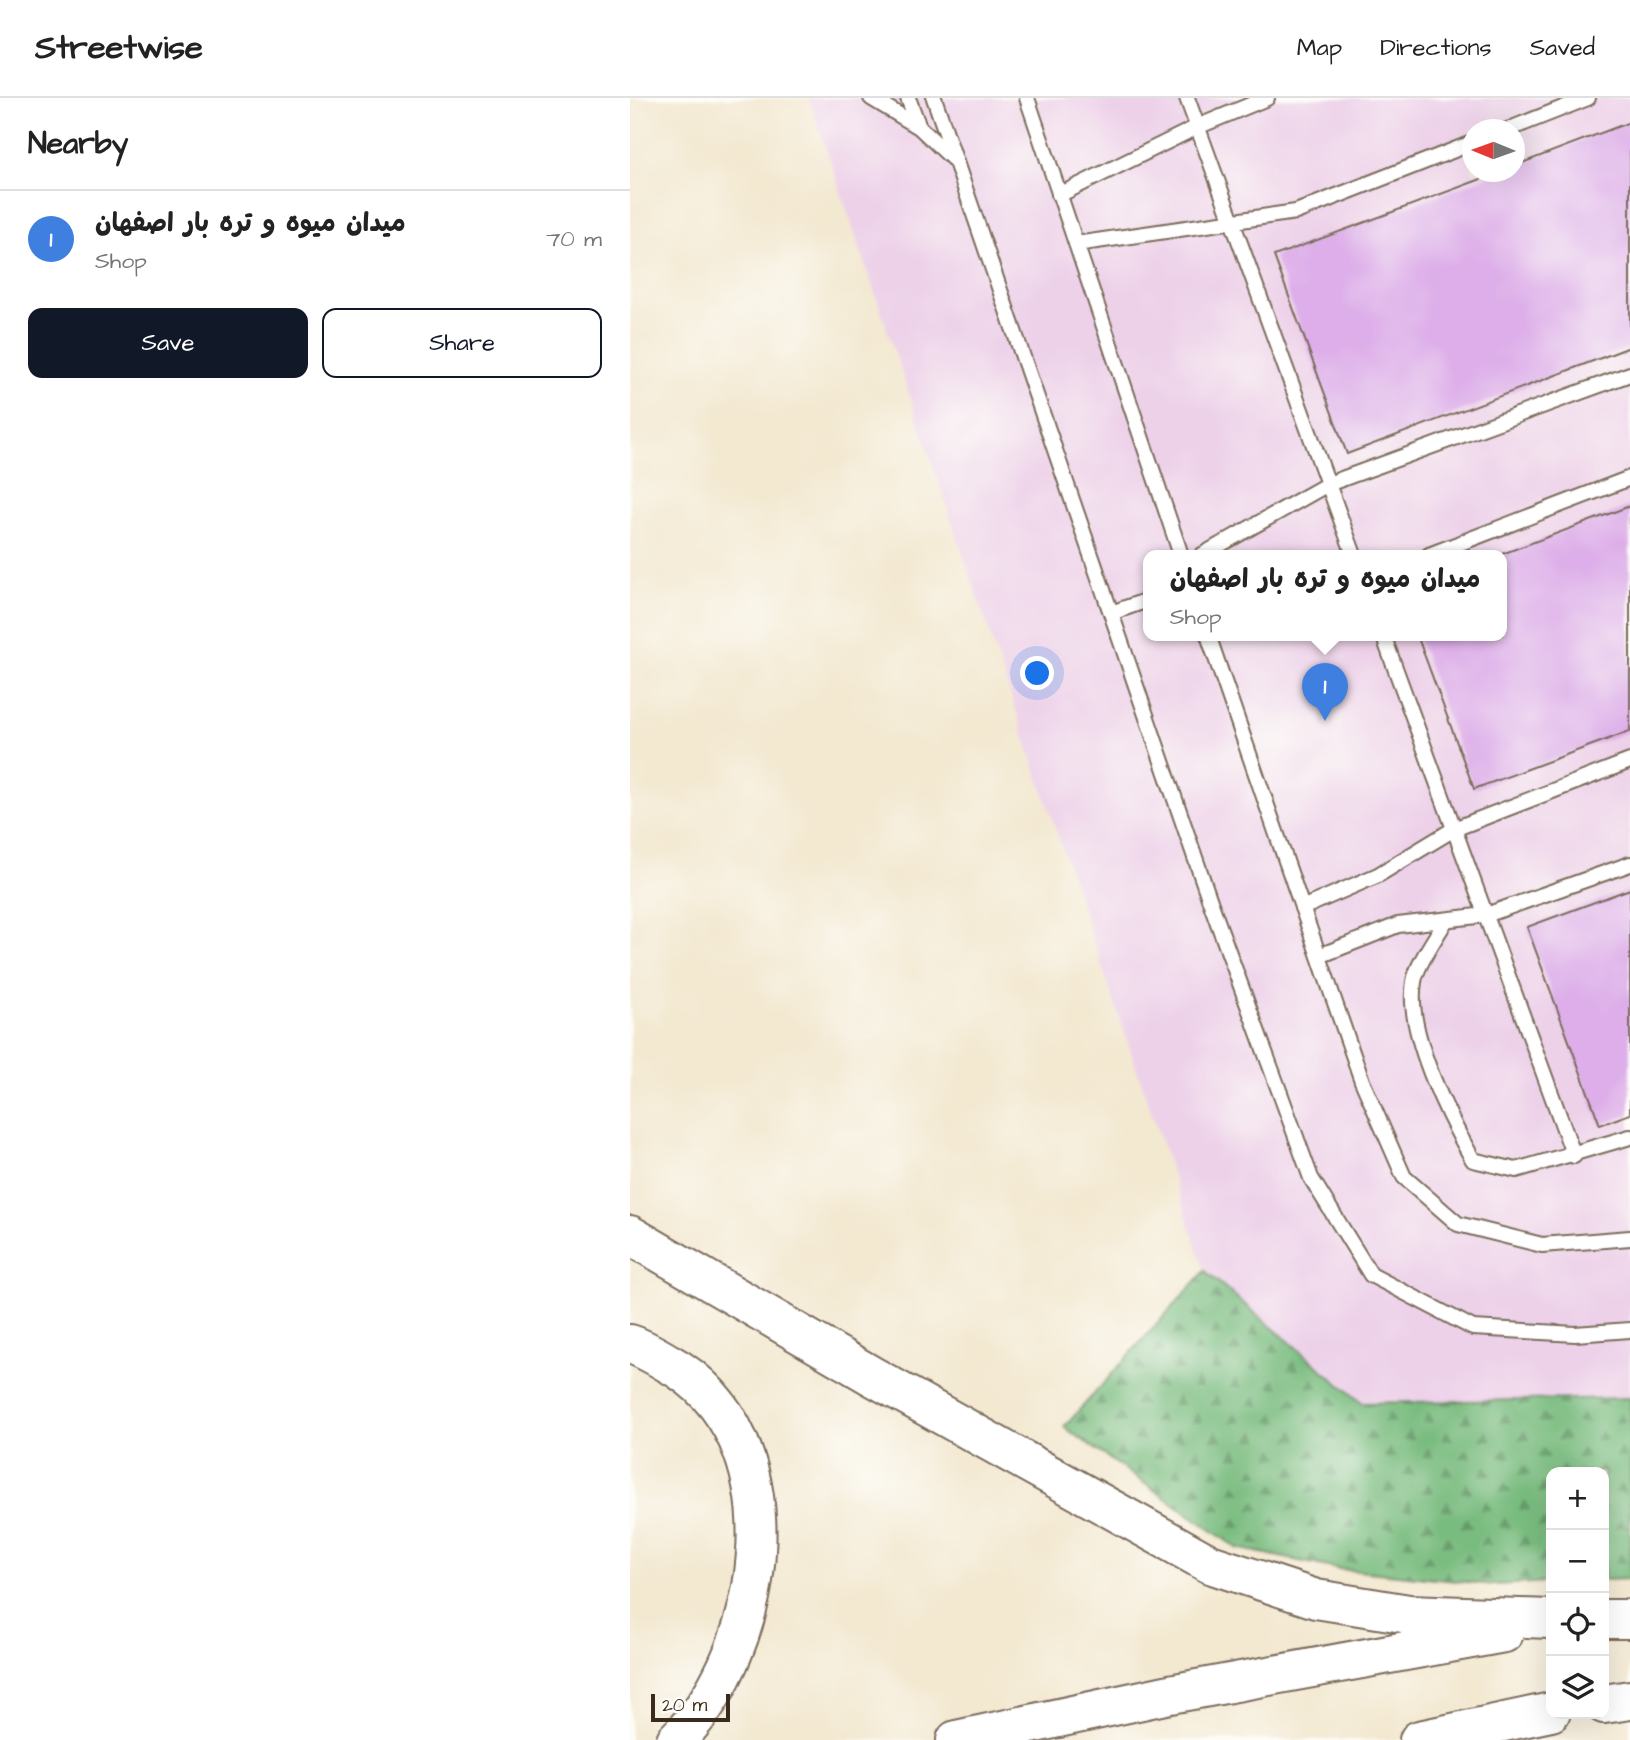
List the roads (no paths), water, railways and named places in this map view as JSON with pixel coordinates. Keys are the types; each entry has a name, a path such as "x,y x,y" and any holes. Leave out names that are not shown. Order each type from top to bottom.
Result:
{"highway":[{"path":"630,1235 872,1376 1210,1564 1316,1599 1409,1614 1546,1622"},
{"path":"630,1344 692,1376 726,1416 753,1478 758,1532 751,1592 729,1667 688,1728 676,1740"},
{"path":"1609,1619 1630,1619"},
{"path":"956,1740 1170,1694 1546,1623"},
{"path":"1039,1740 1170,1694"},
{"path":"1609,1703 1630,1700"},
{"path":"1419,1740 1546,1713"}],"lane":[{"path":"871,98 919,127 956,162"},
{"path":"908,98 919,127"},
{"path":"934,98 1211,904 1311,1178 1371,1275 1473,1328 1575,1334 1630,1330"},
{"path":"1027,98 1179,550"},
{"path":"1186,98 1352,550"},
{"path":"1059,195 1197,127 1267,98"},
{"path":"1525,123 1588,98"},
{"path":"1076,244 1296,212 1462,147"},
{"path":"1211,550 1328,484 1630,374"},
{"path":"1442,550 1630,478"},
{"path":"1111,613 1143,602"},
{"path":"1210,641 1362,1081 1404,1177 1458,1224 1542,1245 1630,1238"},
{"path":"1385,641 1574,1156"},
{"path":"1302,908 1378,875 1454,829 1630,761"},
{"path":"1319,956 1398,925 1486,915 1630,864"},
{"path":"1446,920 1413,981 1415,1020 1447,1115 1473,1160 1516,1170 1574,1156 1630,1137"}],"place":[{"name":"میدان میوه و تره بار اصفهان","path":"1325,721"}]}
